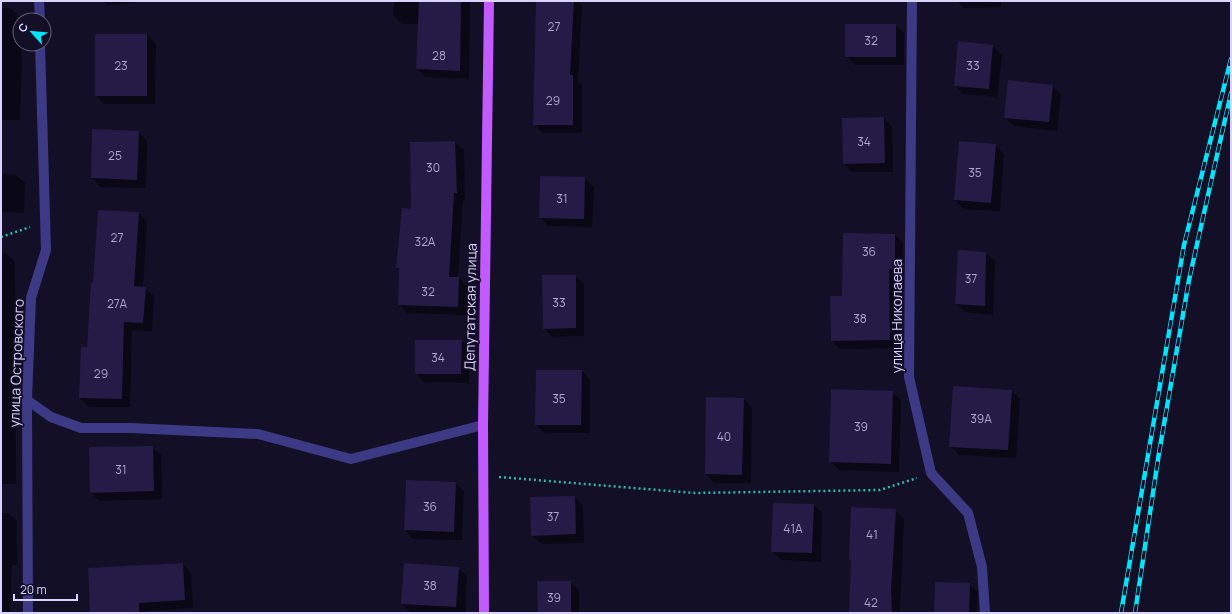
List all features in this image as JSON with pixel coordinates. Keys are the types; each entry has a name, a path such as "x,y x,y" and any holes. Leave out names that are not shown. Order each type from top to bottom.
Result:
{"main road":[{"name":"Депутатская улица","path":"484,613 482,425 489,1"}],"street":[{"path":"40,1 40,12"},
{"name":"улица Николаева","path":"912,1 909,377 931,473 968,513 982,567 985,613"},
{"name":"улица Островского","path":"28,613 27,400 31,298 46,250 40,52"},
{"path":"27,400 51,417 81,428 132,428 258,434 352,459 482,425"}],"path":[{"path":"1,237 44,222"},
{"path":"482,476 695,493 880,490 931,473"}],"building":[{"path":"419,1 461,1 460,71 416,69"},
{"path":"536,1 574,1 570,75 573,75 573,125 533,125"},
{"path":"845,24 896,24 896,57 845,57"},
{"path":"95,34 147,34 147,96 95,96"},
{"path":"958,41 993,45 989,89 954,86"},
{"path":"1008,80 1053,85 1049,122 1004,118"},
{"path":"884,117 885,163 843,164 842,118"},
{"path":"92,129 139,131 137,180 91,178"},
{"path":"455,141 457,193 454,193 449,277 459,277 458,307 398,305 399,268 396,268 402,208 411,209 410,142"},
{"path":"959,141 996,144 991,203 954,200"},
{"path":"540,176 585,177 584,219 539,218"},
{"path":"98,210 139,212 134,286 146,287 143,323 124,322 122,399 79,398 81,347 87,347"},
{"path":"843,233 895,234 895,270 889,269 890,340 831,341 830,296 842,296"},
{"path":"958,250 986,252 985,306 955,304"},
{"path":"542,275 576,275 576,328 543,329"},
{"path":"415,340 462,340 461,374 415,374"},
{"path":"536,370 582,370 581,425 535,425"},
{"path":"953,386 1012,390 1008,450 949,447"},
{"path":"831,389 893,391 891,464 829,462"},
{"path":"706,397 744,398 742,475 705,474"},
{"path":"153,446 154,491 90,493 89,447"},
{"path":"406,480 456,482 454,532 404,530"},
{"path":"575,496 576,534 531,536 530,497"},
{"path":"773,503 814,504 812,553 771,552"},
{"path":"851,507 896,509 891,590 892,613 849,613"},
{"path":"183,563 185,600 139,603 139,613 90,613 88,568"},
{"path":"404,563 459,567 456,607 401,604"},
{"path":"537,581 571,581 571,613 538,613"},
{"path":"935,582 970,583 969,613 934,613"}],"railway":[{"path":"1121,613 1184,245 1231,59"},
{"path":"1135,613 1159,453 1189,280 1231,93"}]}
